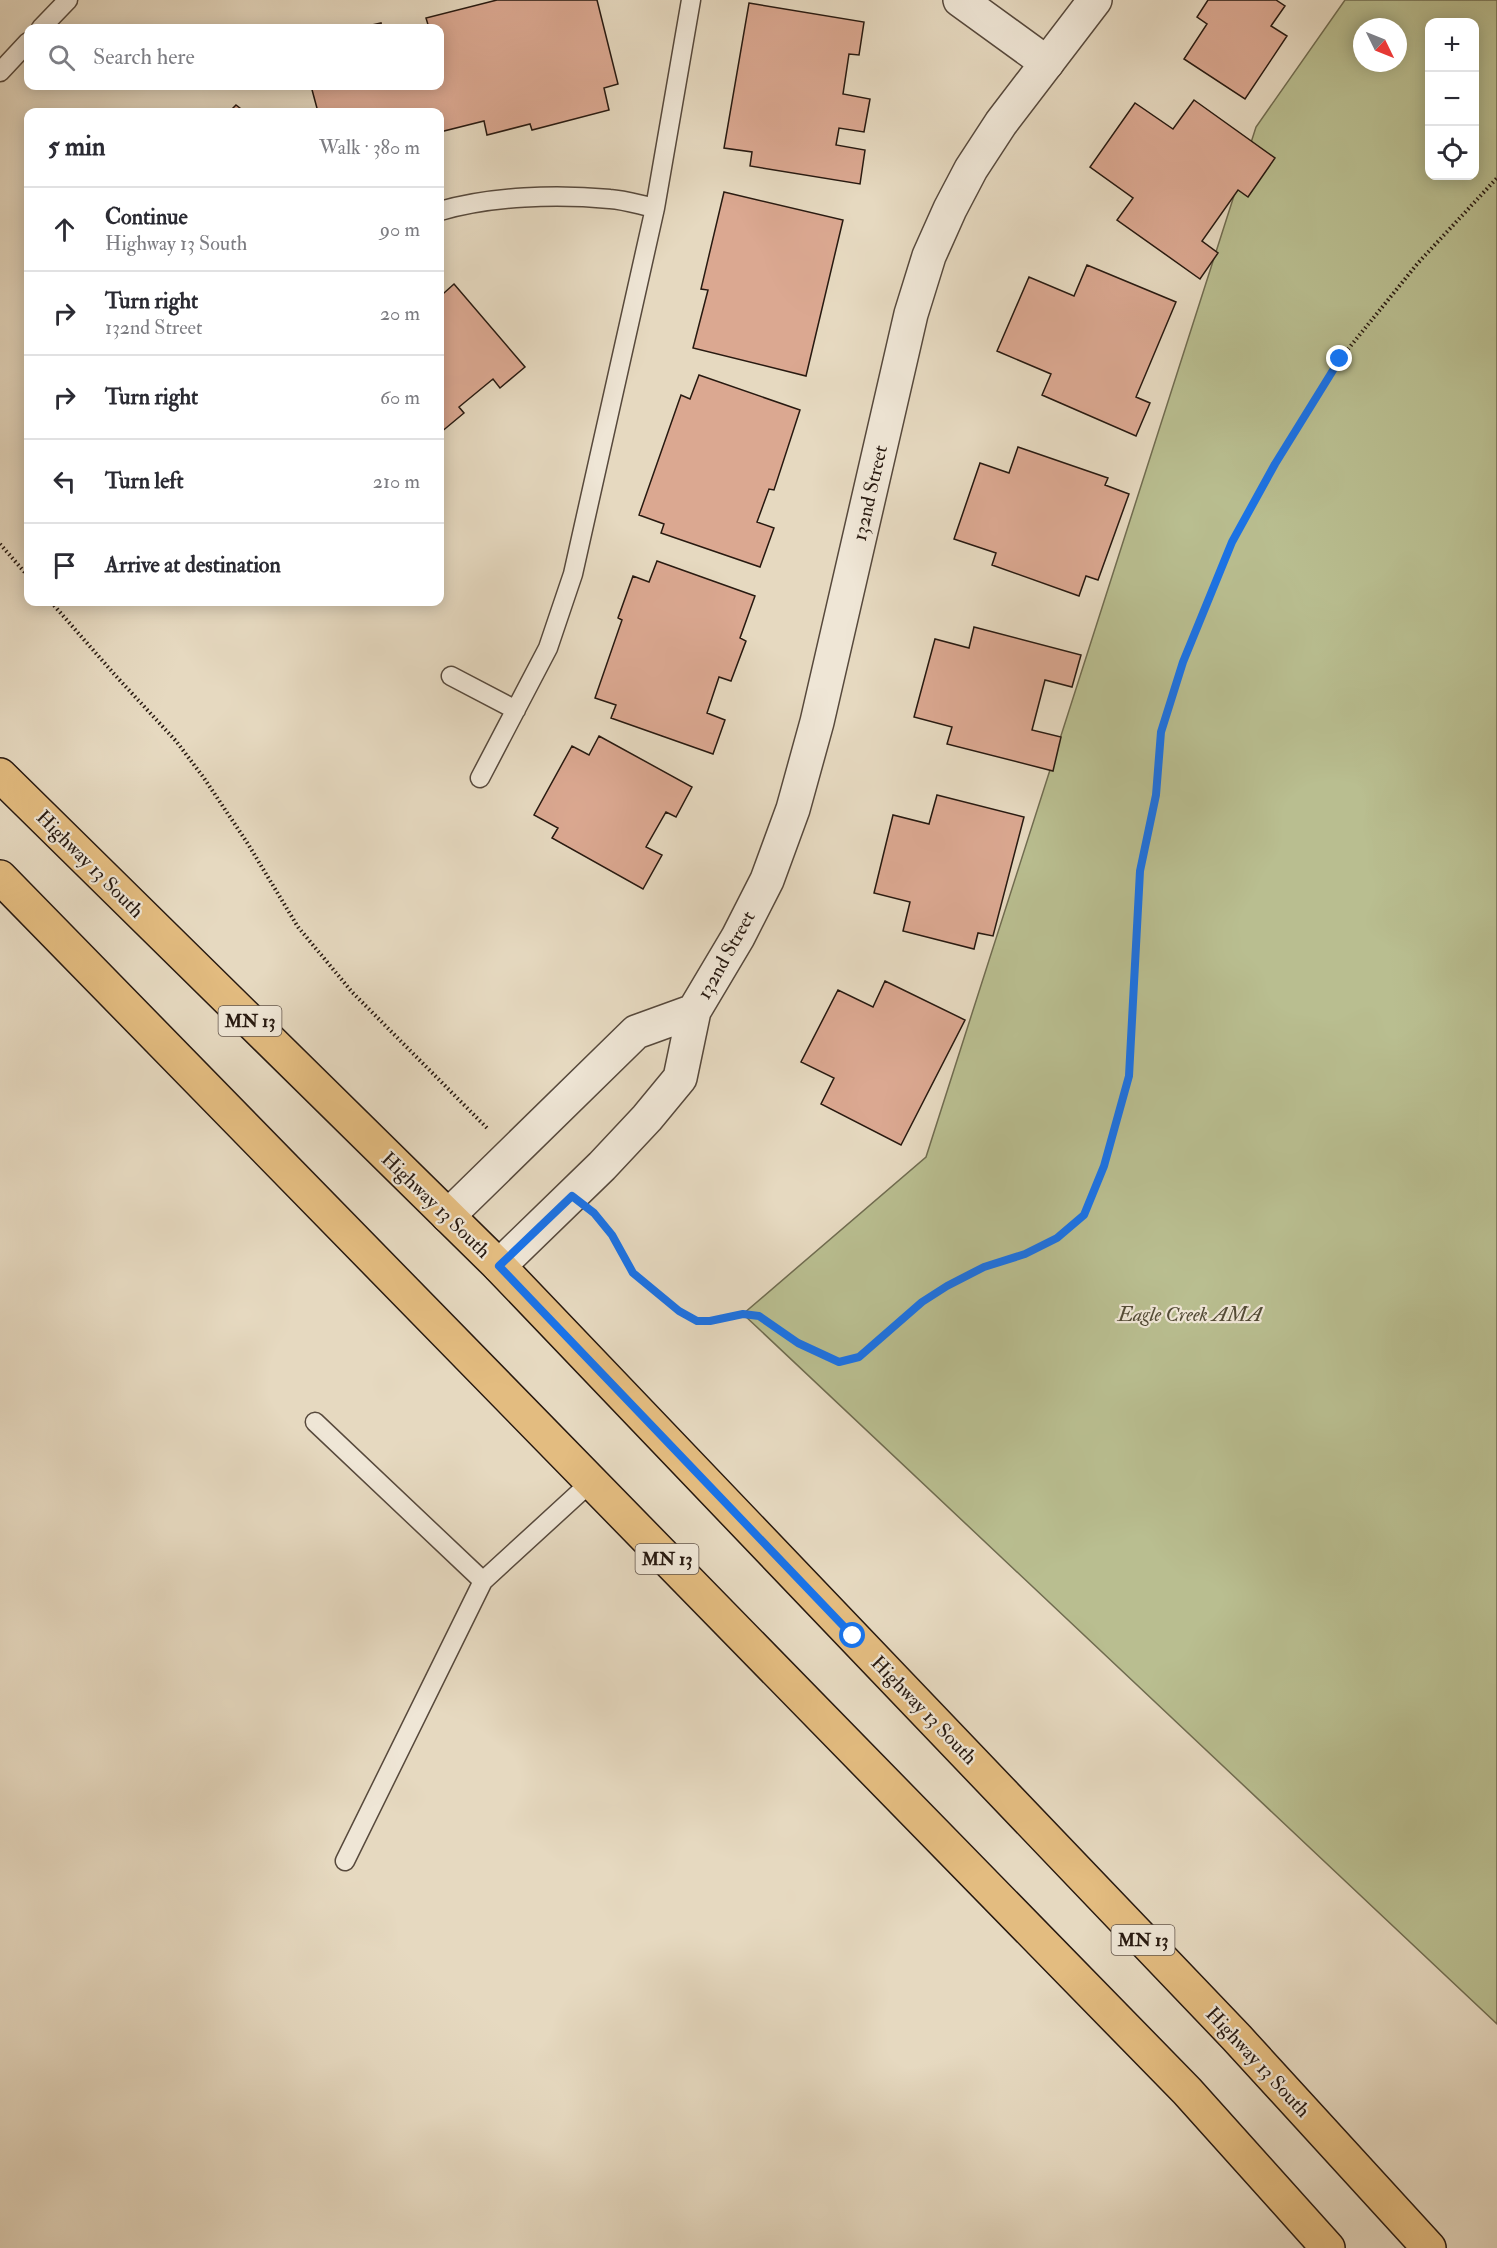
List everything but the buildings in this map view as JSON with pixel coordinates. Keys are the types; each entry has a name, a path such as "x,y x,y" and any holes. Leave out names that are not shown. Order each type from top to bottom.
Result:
{"main road":[{"name":"Highway 13 South","path":"0,775 499,1266 1237,2038 1429,2248"},
{"name":"MN 13","path":"0,877 1188,2091 1328,2248"}],"street":[{"path":"960,0 1047,63"},
{"name":"132nd Street","path":"499,1266 572,1196 647,1118 680,1078 694,1011 738,937 767,880 793,809 817,722 911,314 929,256 971,169 1001,123 1095,0"},
{"name":"132nd Street","path":"448,1216 636,1032 694,1011"}],"lane":[{"path":"45,24 68,0"},
{"path":"480,778 548,648 573,574 655,208 691,0"},
{"path":"0,72 24,46"},
{"path":"444,210 508,200 567,196 612,199 655,208"},
{"path":"451,676 516,710"},
{"path":"315,1422 483,1581"},
{"path":"345,1861 483,1581 591,1482"}],"path":[{"path":"572,1196 594,1213 612,1235 633,1273 679,1311 697,1321 710,1321 743,1314 759,1316 798,1343 839,1362 859,1357 922,1302 947,1286 984,1267 1025,1254 1057,1238 1084,1215 1104,1166 1129,1076 1140,871 1156,795 1161,732 1187,651 1232,542 1275,464 1340,359 1418,263 1497,178"},
{"path":"0,544 24,571"},
{"path":"55,606 176,741 248,844 298,927 360,1000 483,1125 516,1151"}],"green space":[{"name":"Eagle Creek AMA","path":"1345,0 1497,0 1497,2024 743,1314 926,1157 1256,127"}],"route":[{"path":"853,1636 499,1266 572,1196 594,1213 612,1235 633,1273 679,1311 697,1321 710,1321 743,1314 759,1316 798,1343 839,1362 859,1357 922,1302 947,1286 984,1267 1025,1254 1057,1238 1084,1215 1104,1166 1129,1076 1140,871 1156,795 1161,732 1183,662 1232,542 1275,464 1340,359"}]}
